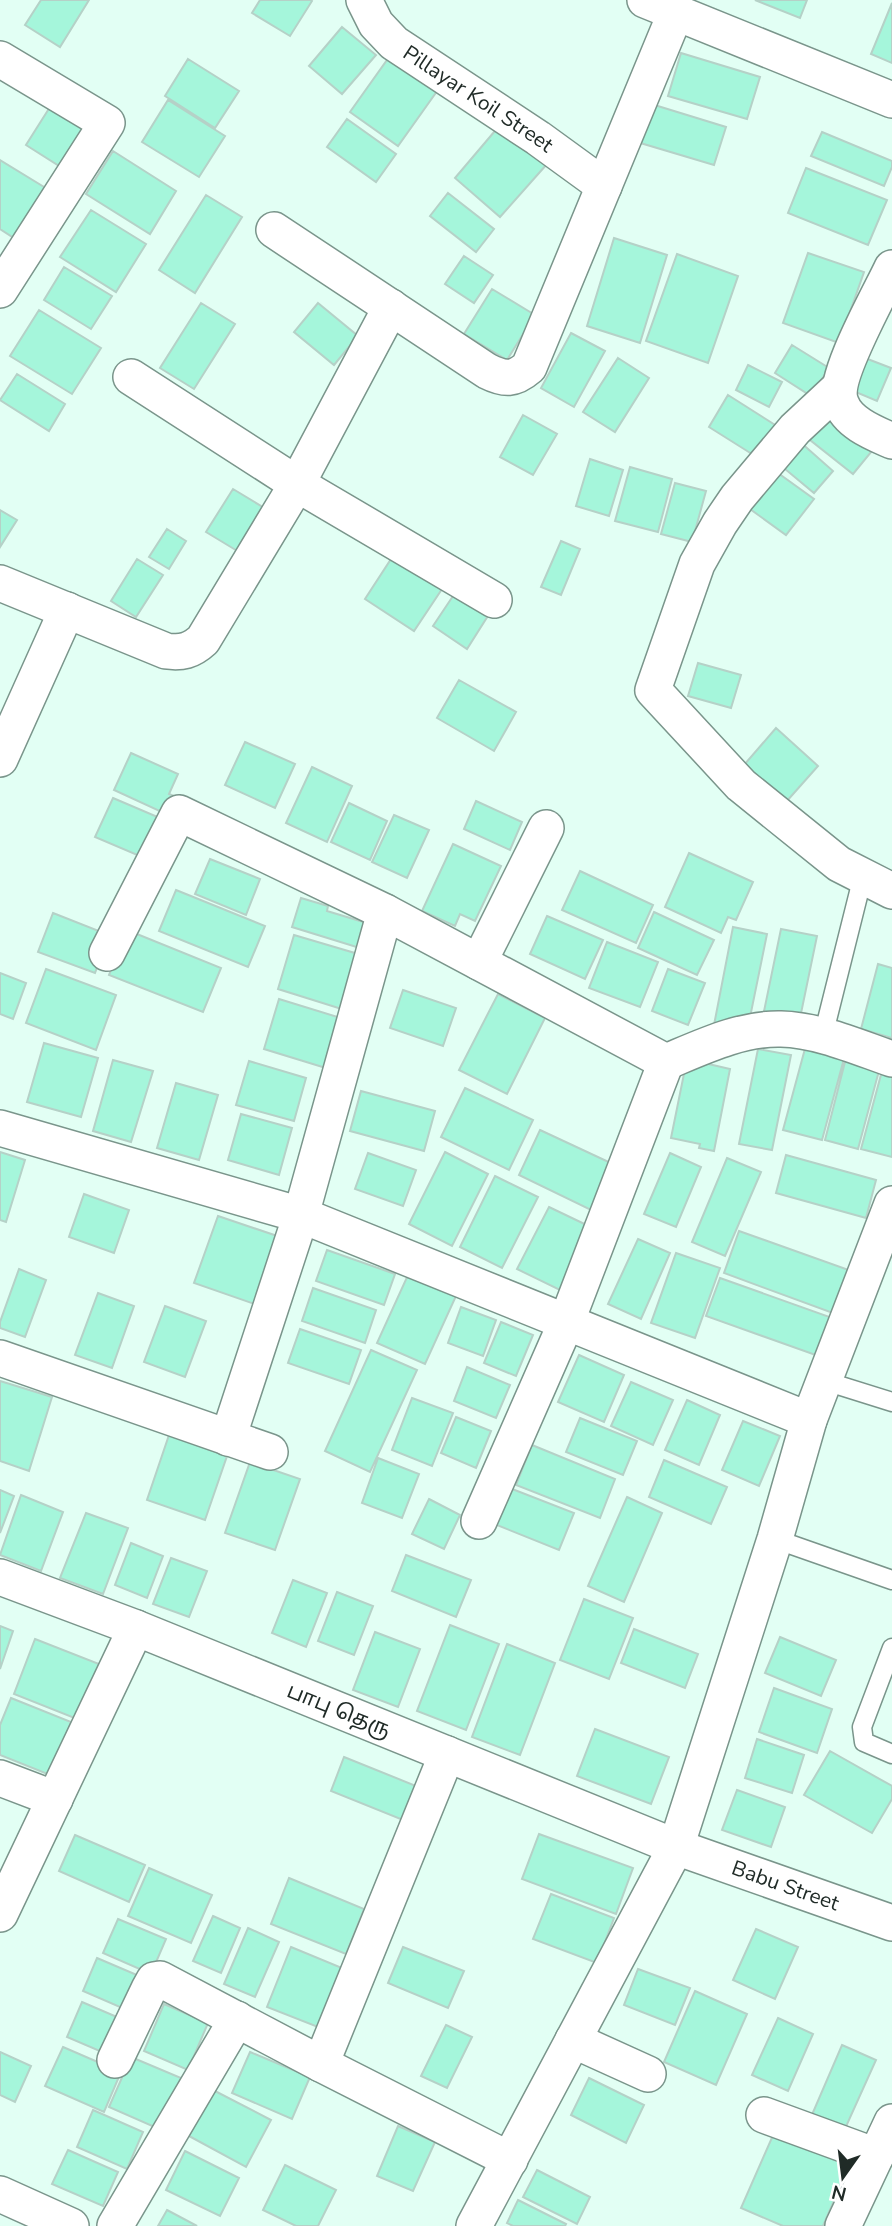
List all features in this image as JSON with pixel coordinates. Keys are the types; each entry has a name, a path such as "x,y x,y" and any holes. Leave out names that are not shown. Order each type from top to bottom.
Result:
{"street":[{"name":"Pillayar Koil Street","path":"364,0 376,24 394,43 538,138 604,186"},
{"path":"274,230 487,371 500,378 518,377 529,367 604,186 660,6 892,100"},
{"path":"0,59 107,123 0,290"},
{"path":"892,268 846,363 839,388 840,402 848,416 892,441"},
{"path":"0,583 166,651 182,653 195,648 203,640 297,484 391,307"},
{"path":"131,377 297,484 495,600"},
{"path":"839,388 795,429 737,498 720,523 697,564 653,690 741,785 839,864 877,883"},
{"path":"0,759 67,610"},
{"path":"107,953 179,813 385,912 666,1062"},
{"path":"479,962 546,828"},
{"path":"228,1438 301,1215 385,912"},
{"path":"479,1521 566,1323 666,1062 717,1041 781,1029 823,1036 892,1059"},
{"path":"0,1128 301,1215 809,1420"},
{"path":"474,2226 677,1847 775,1539 809,1420 892,1204"},
{"path":"0,1358 270,1452"},
{"name":"பாபு தெரு","path":"0,1577 136,1628 677,1847"},
{"path":"0,1914 136,1628"},
{"path":"321,2064 447,1754"},
{"path":"0,1778 55,1799"},
{"name":"Babu Street","path":"677,1847 892,1923"},
{"path":"115,2060 154,1980 160,1979 510,2160"},
{"path":"115,2226 237,2020"},
{"path":"573,2040 648,2074"},
{"path":"764,2115 876,2156"},
{"path":"843,2226 892,2122"},
{"path":"0,2194 71,2226"}],"lane":[{"path":"823,1036 877,883"},
{"path":"825,1381 892,1402"},
{"path":"775,1539 892,1580"},
{"path":"892,1648 862,1727 864,1742 892,1754"}],"building":[{"path":"41,0 89,0 60,47 25,25"},
{"path":"260,0 312,1 290,36 252,13"},
{"path":"755,0 807,0 800,18"},
{"path":"892,3 892,63 871,54"},
{"path":"342,27 376,55 342,94 309,66"},
{"path":"392,53 440,87 398,146 350,112"},
{"path":"681,53 760,77 747,119 668,96"},
{"path":"188,59 239,91 215,128 165,96"},
{"path":"55,99 93,122 64,169 26,145"},
{"path":"168,100 225,136 199,177 142,142"},
{"path":"648,103 726,127 714,165 637,142"},
{"path":"347,119 396,154 376,182 327,147"},
{"path":"500,125 547,164 500,217 455,178"},
{"path":"822,132 892,161 884,186 811,156"},
{"path":"113,151 176,191 150,234 86,194"},
{"path":"0,160 49,190 17,240 0,229"},
{"path":"806,168 887,200 868,245 788,213"},
{"path":"448,193 494,229 476,252 430,216"},
{"path":"206,195 242,217 195,293 159,270"},
{"path":"91,210 146,244 116,292 60,257"},
{"path":"614,238 667,255 640,343 587,326"},
{"path":"808,253 864,272 839,343 783,323"},
{"path":"677,254 738,276 708,363 646,341"},
{"path":"464,256 493,275 474,303 445,284"},
{"path":"64,267 112,296 91,329 44,300"},
{"path":"492,289 535,315 507,360 464,334"},
{"path":"201,303 235,324 194,389 160,368"},
{"path":"318,303 358,336 334,365 294,332"},
{"path":"39,310 101,348 72,394 10,356"},
{"path":"571,333 605,351 574,407 541,388"},
{"path":"792,345 829,368 811,396 775,373"},
{"path":"618,358 649,378 615,432 583,412"},
{"path":"865,358 891,368 877,401 851,390"},
{"path":"748,365 782,382 769,407 736,390"},
{"path":"17,374 65,404 49,431 0,400"},
{"path":"728,395 783,430 763,461 709,427"},
{"path":"824,413 872,451 853,474 805,436"},
{"path":"523,415 557,434 533,475 500,457"},
{"path":"799,441 833,471 814,493 779,464"},
{"path":"590,459 623,470 609,516 576,506"},
{"path":"630,467 672,479 658,532 615,521"},
{"path":"771,468 814,499 786,535 743,504"},
{"path":"675,483 706,491 692,542 661,534"},
{"path":"233,489 266,509 239,552 206,532"},
{"path":"0,510 17,520 0,547"},
{"path":"167,529 186,541 169,569 149,557"},
{"path":"561,541 580,549 561,595 541,587"},
{"path":"393,556 442,589 414,631 365,599"},
{"path":"137,559 163,575 136,617 111,601"},
{"path":"457,590 491,611 467,649 433,626"},
{"path":"698,663 741,675 731,708 688,696"},
{"path":"459,680 516,712 494,751 437,718"},
{"path":"776,728 818,766 786,802 744,765"},
{"path":"245,742 295,764 275,808 225,785"},
{"path":"131,753 178,774 169,794 174,796 166,814 114,790"},
{"path":"312,767 352,786 327,842 286,823"},
{"path":"113,798 167,821 149,860 95,837"},
{"path":"476,801 522,822 510,850 464,829"},
{"path":"349,803 387,821 370,860 331,842"},
{"path":"394,815 429,830 407,878 372,862"},
{"path":"453,844 501,866 475,921 460,914 455,926 422,911"},
{"path":"689,853 753,882 736,920 728,917 721,933 665,907"},
{"path":"210,859 260,879 246,915 195,894"},
{"path":"580,871 653,905 636,943 562,910"},
{"path":"176,890 265,926 248,967 159,931"},
{"path":"301,898 328,906 327,911 370,924 363,949 292,927"},
{"path":"654,912 714,940 697,975 638,948"},
{"path":"53,913 109,935 95,973 38,952"},
{"path":"547,916 603,940 585,979 530,954"},
{"path":"733,927 767,934 747,1032 714,1025"},
{"path":"781,929 817,936 799,1023 763,1016"},
{"path":"127,930 221,968 203,1012 109,975"},
{"path":"294,935 365,956 348,1011 278,989"},
{"path":"607,942 658,962 640,1007 589,988"},
{"path":"878,964 892,968 892,1038 861,1029"},
{"path":"46,969 116,995 96,1050 26,1023"},
{"path":"668,969 705,983 688,1025 652,1011"},
{"path":"0,973 26,983 13,1019 0,1014"},
{"path":"403,990 456,1008 443,1046 390,1028"},
{"path":"498,994 545,1018 507,1094 459,1070"},
{"path":"279,999 344,1019 329,1069 264,1049"},
{"path":"44,1043 98,1058 81,1117 27,1102"},
{"path":"806,1045 845,1055 822,1140 783,1130"},
{"path":"758,1049 791,1055 772,1150 739,1144"},
{"path":"846,1058 880,1067 858,1149 825,1140"},
{"path":"687,1059 730,1069 714,1151 699,1148 700,1144 671,1138"},
{"path":"113,1060 153,1071 131,1142 93,1131"},
{"path":"249,1061 306,1078 294,1121 236,1105"},
{"path":"882,1071 892,1073 892,1157 861,1149"},
{"path":"176,1083 218,1095 199,1160 157,1148"},
{"path":"465,1088 533,1120 509,1170 441,1137"},
{"path":"361,1091 435,1111 424,1151 350,1131"},
{"path":"241,1114 292,1128 279,1175 228,1160"},
{"path":"540,1130 613,1164 591,1210 519,1175"},
{"path":"0,1152 25,1160 6,1222 0,1220"},
{"path":"445,1152 488,1174 452,1246 409,1224"},
{"path":"368,1153 416,1170 403,1206 355,1189"},
{"path":"670,1153 701,1167 676,1227 644,1214"},
{"path":"786,1155 876,1180 866,1218 776,1193"},
{"path":"727,1158 761,1172 725,1256 692,1242"},
{"path":"495,1176 538,1197 502,1268 460,1247"},
{"path":"84,1194 129,1210 114,1253 69,1237"},
{"path":"549,1207 595,1229 564,1292 517,1269"},
{"path":"218,1216 289,1240 266,1308 194,1283"},
{"path":"739,1231 857,1273 841,1316 724,1273"},
{"path":"638,1239 670,1253 641,1319 608,1304"},
{"path":"327,1250 395,1274 384,1305 316,1281"},
{"path":"676,1253 720,1268 695,1338 651,1323"},
{"path":"19,1269 46,1280 25,1337 0,1328"},
{"path":"408,1275 456,1296 425,1364 377,1343"},
{"path":"720,1278 838,1320 824,1358 706,1316"},
{"path":"313,1288 376,1310 365,1343 302,1321"},
{"path":"98,1293 134,1306 112,1368 75,1355"},
{"path":"165,1306 206,1321 185,1377 144,1362"},
{"path":"461,1307 496,1320 483,1356 448,1343"},
{"path":"501,1322 533,1335 516,1376 484,1363"},
{"path":"300,1329 361,1350 349,1384 288,1363"},
{"path":"371,1350 417,1370 370,1472 325,1451"},
{"path":"579,1355 624,1375 604,1422 558,1402"},
{"path":"467,1367 510,1385 496,1418 454,1401"},
{"path":"0,1381 52,1397 29,1471 0,1461"},
{"path":"631,1382 673,1400 653,1445 611,1426"},
{"path":"412,1398 453,1413 432,1466 392,1450"},
{"path":"687,1400 720,1415 699,1465 665,1450"},
{"path":"456,1417 491,1431 476,1468 441,1453"},
{"path":"580,1418 637,1441 623,1475 566,1452"},
{"path":"743,1421 780,1436 759,1486 722,1470"},
{"path":"169,1435 227,1456 205,1520 147,1500"},
{"path":"532,1445 615,1479 600,1518 516,1485"},
{"path":"378,1458 419,1474 402,1518 362,1503"},
{"path":"664,1460 727,1487 711,1524 649,1497"},
{"path":"250,1462 300,1479 275,1550 225,1533"},
{"path":"502,1485 574,1513 559,1550 487,1521"},
{"path":"0,1490 14,1496 0,1533"},
{"path":"21,1495 63,1512 41,1571 0,1555"},
{"path":"627,1497 662,1513 624,1602 588,1586"},
{"path":"429,1499 460,1515 444,1549 412,1534"},
{"path":"86,1513 128,1528 103,1594 60,1578"},
{"path":"131,1543 163,1556 147,1598 115,1585"},
{"path":"406,1555 471,1580 456,1617 392,1591"},
{"path":"171,1558 207,1571 189,1617 153,1604"},
{"path":"293,1580 327,1593 306,1647 272,1633"},
{"path":"337,1592 373,1606 354,1655 318,1641"},
{"path":"584,1599 633,1618 609,1679 560,1660"},
{"path":"450,1625 499,1644 466,1730 417,1711"},
{"path":"0,1626 13,1631 0,1669"},
{"path":"634,1629 698,1654 685,1688 621,1663"},
{"path":"375,1632 420,1649 398,1707 353,1690"},
{"path":"780,1637 836,1660 821,1696 765,1673"},
{"path":"35,1639 99,1664 77,1719 14,1694"},
{"path":"507,1644 555,1663 520,1755 472,1737"},
{"path":"774,1688 832,1709 817,1753 759,1732"},
{"path":"11,1698 71,1722 50,1775 0,1755 0,1725"},
{"path":"595,1729 669,1757 651,1804 577,1776"},
{"path":"757,1739 804,1755 792,1793 745,1778"},
{"path":"830,1751 892,1786 892,1799 872,1833 804,1795"},
{"path":"344,1757 416,1786 403,1820 331,1791"},
{"path":"737,1790 785,1807 771,1847 722,1830"},
{"path":"539,1834 633,1868 616,1914 522,1879"},
{"path":"75,1835 145,1865 129,1902 59,1871"},
{"path":"149,1868 212,1895 191,1943 128,1916"},
{"path":"289,1878 364,1909 346,1954 271,1924"},
{"path":"551,1894 614,1918 597,1963 533,1939"},
{"path":"213,1916 240,1928 221,1973 193,1961"},
{"path":"118,1919 166,1939 151,1974 103,1953"},
{"path":"248,1928 279,1942 255,1997 224,1984"},
{"path":"756,1929 798,1947 775,1999 733,1980"},
{"path":"291,1947 342,1968 318,2027 267,2007"},
{"path":"403,1947 464,1971 448,2008 388,1983"},
{"path":"97,1958 151,1981 136,2014 83,1991"},
{"path":"638,1969 690,1988 675,2025 624,2005"},
{"path":"695,1991 747,2014 716,2085 664,2062"},
{"path":"82,2002 131,2023 116,2058 67,2037"},
{"path":"164,2004 208,2023 188,2070 144,2051"},
{"path":"778,2018 813,2034 788,2091 752,2075"},
{"path":"446,2025 472,2037 447,2088 421,2076"},
{"path":"842,2045 876,2060 844,2131 811,2117"},
{"path":"63,2047 121,2072 104,2112 45,2086"},
{"path":"0,2052 31,2066 15,2102 0,2095"},
{"path":"250,2052 310,2077 292,2119 232,2093"},
{"path":"131,2057 181,2078 159,2129 109,2107"},
{"path":"589,2078 644,2105 626,2143 571,2115"},
{"path":"213,2090 271,2120 246,2167 189,2136"},
{"path":"93,2110 143,2132 127,2169 77,2147"},
{"path":"398,2126 435,2142 413,2191 377,2176"},
{"path":"774,2133 849,2166 823,2226 783,2226 741,2208"},
{"path":"68,2150 118,2172 103,2206 52,2184"},
{"path":"185,2151 239,2178 220,2216 166,2190"},
{"path":"285,2165 336,2190 318,2226 296,2226 263,2210"},
{"path":"537,2170 590,2197 577,2224 523,2197"},
{"path":"518,2200 566,2224 565,2226 513,2226 507,2223"},
{"path":"167,2210 197,2226 158,2226"}]}
